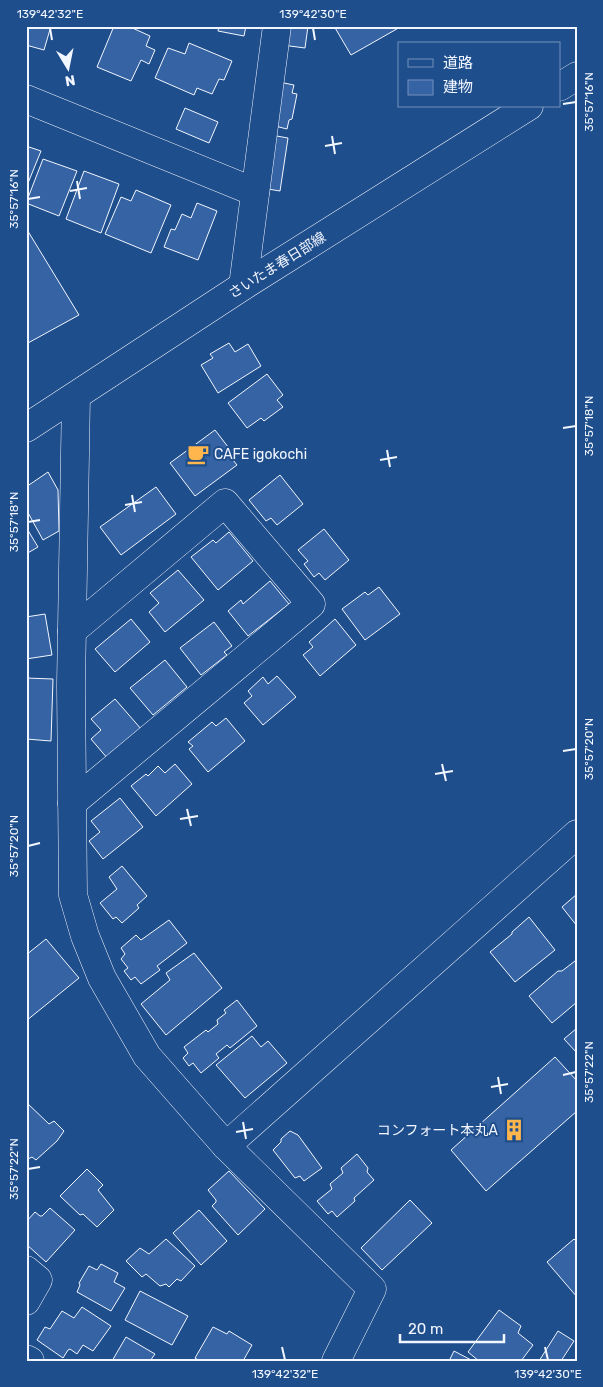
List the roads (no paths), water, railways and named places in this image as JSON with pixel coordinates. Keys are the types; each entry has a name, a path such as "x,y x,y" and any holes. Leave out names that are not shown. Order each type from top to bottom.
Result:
{"street":[{"path":"243,286 277,26"},
{"path":"560,86 577,76"},
{"path":"26,99 255,192"},
{"name":"さいたま春日部線","path":"26,428 243,286 526,108"},
{"path":"76,396 71,685 73,896 85,936 102,978 147,1056 226,1146 372,1289 336,1361"},
{"path":"72,631 225,503 311,604 72,803"},
{"path":"226,1146 577,834"},
{"path":"26,1270 38,1280 26,1301"},
{"path":"26,1359 30,1361"}],"place":[{"name":"CAFE igokochi","path":"198,454"},
{"name":"コンフォート本丸A","path":"514,1130"}]}
